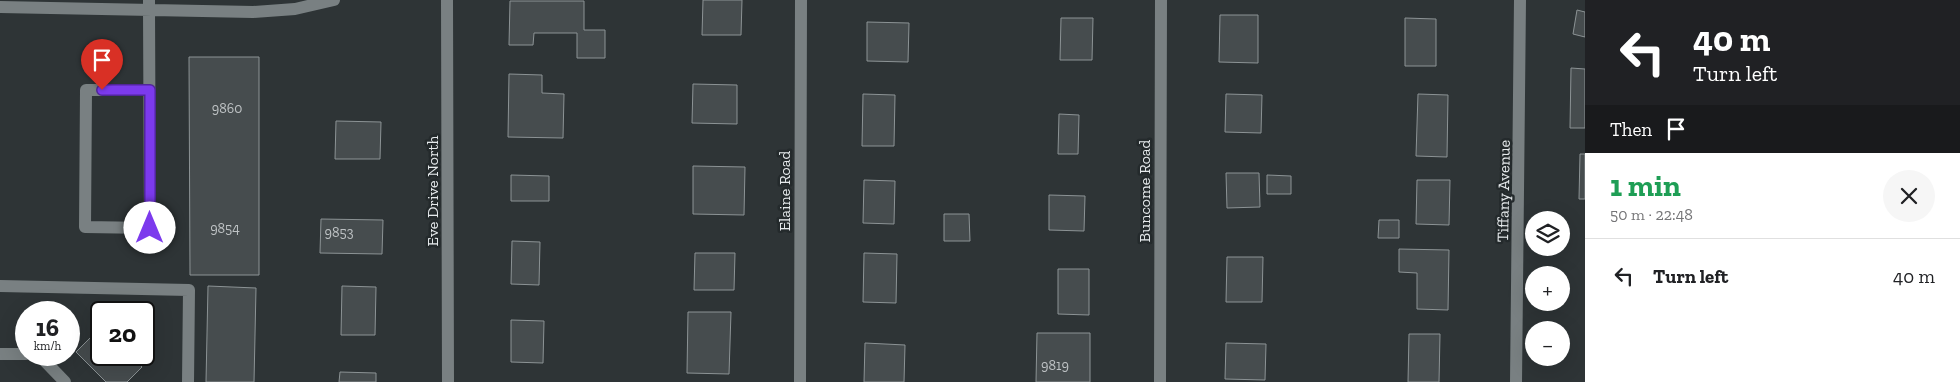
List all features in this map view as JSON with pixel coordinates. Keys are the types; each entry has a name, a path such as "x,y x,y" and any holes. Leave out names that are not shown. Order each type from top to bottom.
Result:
{"street":[{"path":"0,7 149,5 253,12 295,9 334,0"},
{"name":"Eve Drive North","path":"446,0 448,382"},
{"name":"Elaine Road","path":"800,382 801,0"},
{"name":"Buncome Road","path":"1160,382 1161,0"},
{"name":"Tiffany Avenue","path":"1516,382 1520,0"},
{"path":"149,5 150,90 150,228 85,227 86,90 150,90"},
{"path":"0,286 189,290 188,382"},
{"path":"0,354 15,354"},
{"path":"50,366 65,382"}],"building":[{"path":"703,0 742,0 741,35 702,35"},
{"path":"510,1 584,1 584,30 605,30 605,58 577,58 577,33 534,33 533,45 509,45"},
{"path":"1577,10 1585,12 1585,37 1573,34"},
{"path":"1220,15 1258,15 1258,63 1219,62"},
{"path":"1061,18 1093,18 1092,60 1060,60"},
{"path":"1405,18 1436,19 1436,66 1405,66"},
{"path":"867,22 909,23 908,62 867,61"},
{"path":"189,57 259,57 259,275 190,275"},
{"path":"1571,68 1585,69 1585,128 1570,128"},
{"path":"509,74 542,75 542,93 564,94 563,138 508,137"},
{"path":"693,84 737,85 737,124 692,123"},
{"path":"863,94 895,95 894,146 862,146"},
{"path":"1226,94 1262,95 1261,133 1225,132"},
{"path":"1418,94 1448,95 1447,157 1416,156"},
{"path":"1059,114 1079,115 1078,154 1058,154"},
{"path":"336,121 381,122 380,159 335,159"},
{"path":"1580,154 1585,154 1585,199 1579,199"},
{"path":"693,166 745,167 744,215 693,214"},
{"path":"1226,173 1259,173 1260,207 1227,208"},
{"path":"511,175 549,176 549,201 511,201"},
{"path":"1267,175 1291,176 1291,194 1267,194"},
{"path":"864,180 895,181 894,224 863,223"},
{"path":"1417,180 1450,180 1449,225 1416,224"},
{"path":"1049,195 1085,196 1084,231 1049,230"},
{"path":"944,214 969,214 970,241 944,241"},
{"path":"321,219 383,220 382,254 320,253"},
{"path":"1379,220 1399,220 1399,238 1378,238"},
{"path":"512,241 540,242 539,285 511,284"},
{"path":"1399,249 1449,250 1448,310 1417,309 1417,273 1399,272"},
{"path":"695,253 735,253 734,290 694,290"},
{"path":"864,253 897,254 896,303 863,302"},
{"path":"1227,257 1263,257 1262,302 1226,302"},
{"path":"1058,269 1089,269 1089,315 1058,314"},
{"path":"208,286 256,288 254,382 206,382"},
{"path":"342,286 376,287 375,335 341,335"},
{"path":"688,312 731,312 729,374 687,373"},
{"path":"511,320 544,321 543,363 511,362"},
{"path":"1037,333 1090,333 1090,382 1036,382"},
{"path":"1409,334 1440,334 1439,382 1408,382"},
{"path":"90,338 90,366 80,356 80,348"},
{"path":"865,343 905,345 904,382 864,382"},
{"path":"1226,343 1266,344 1265,380 1225,379"},
{"path":"90,366 142,367 127,382 106,382"},
{"path":"340,372 376,373 376,382 339,382"}],"route":[{"path":"102,90 150,90 150,228"}]}
